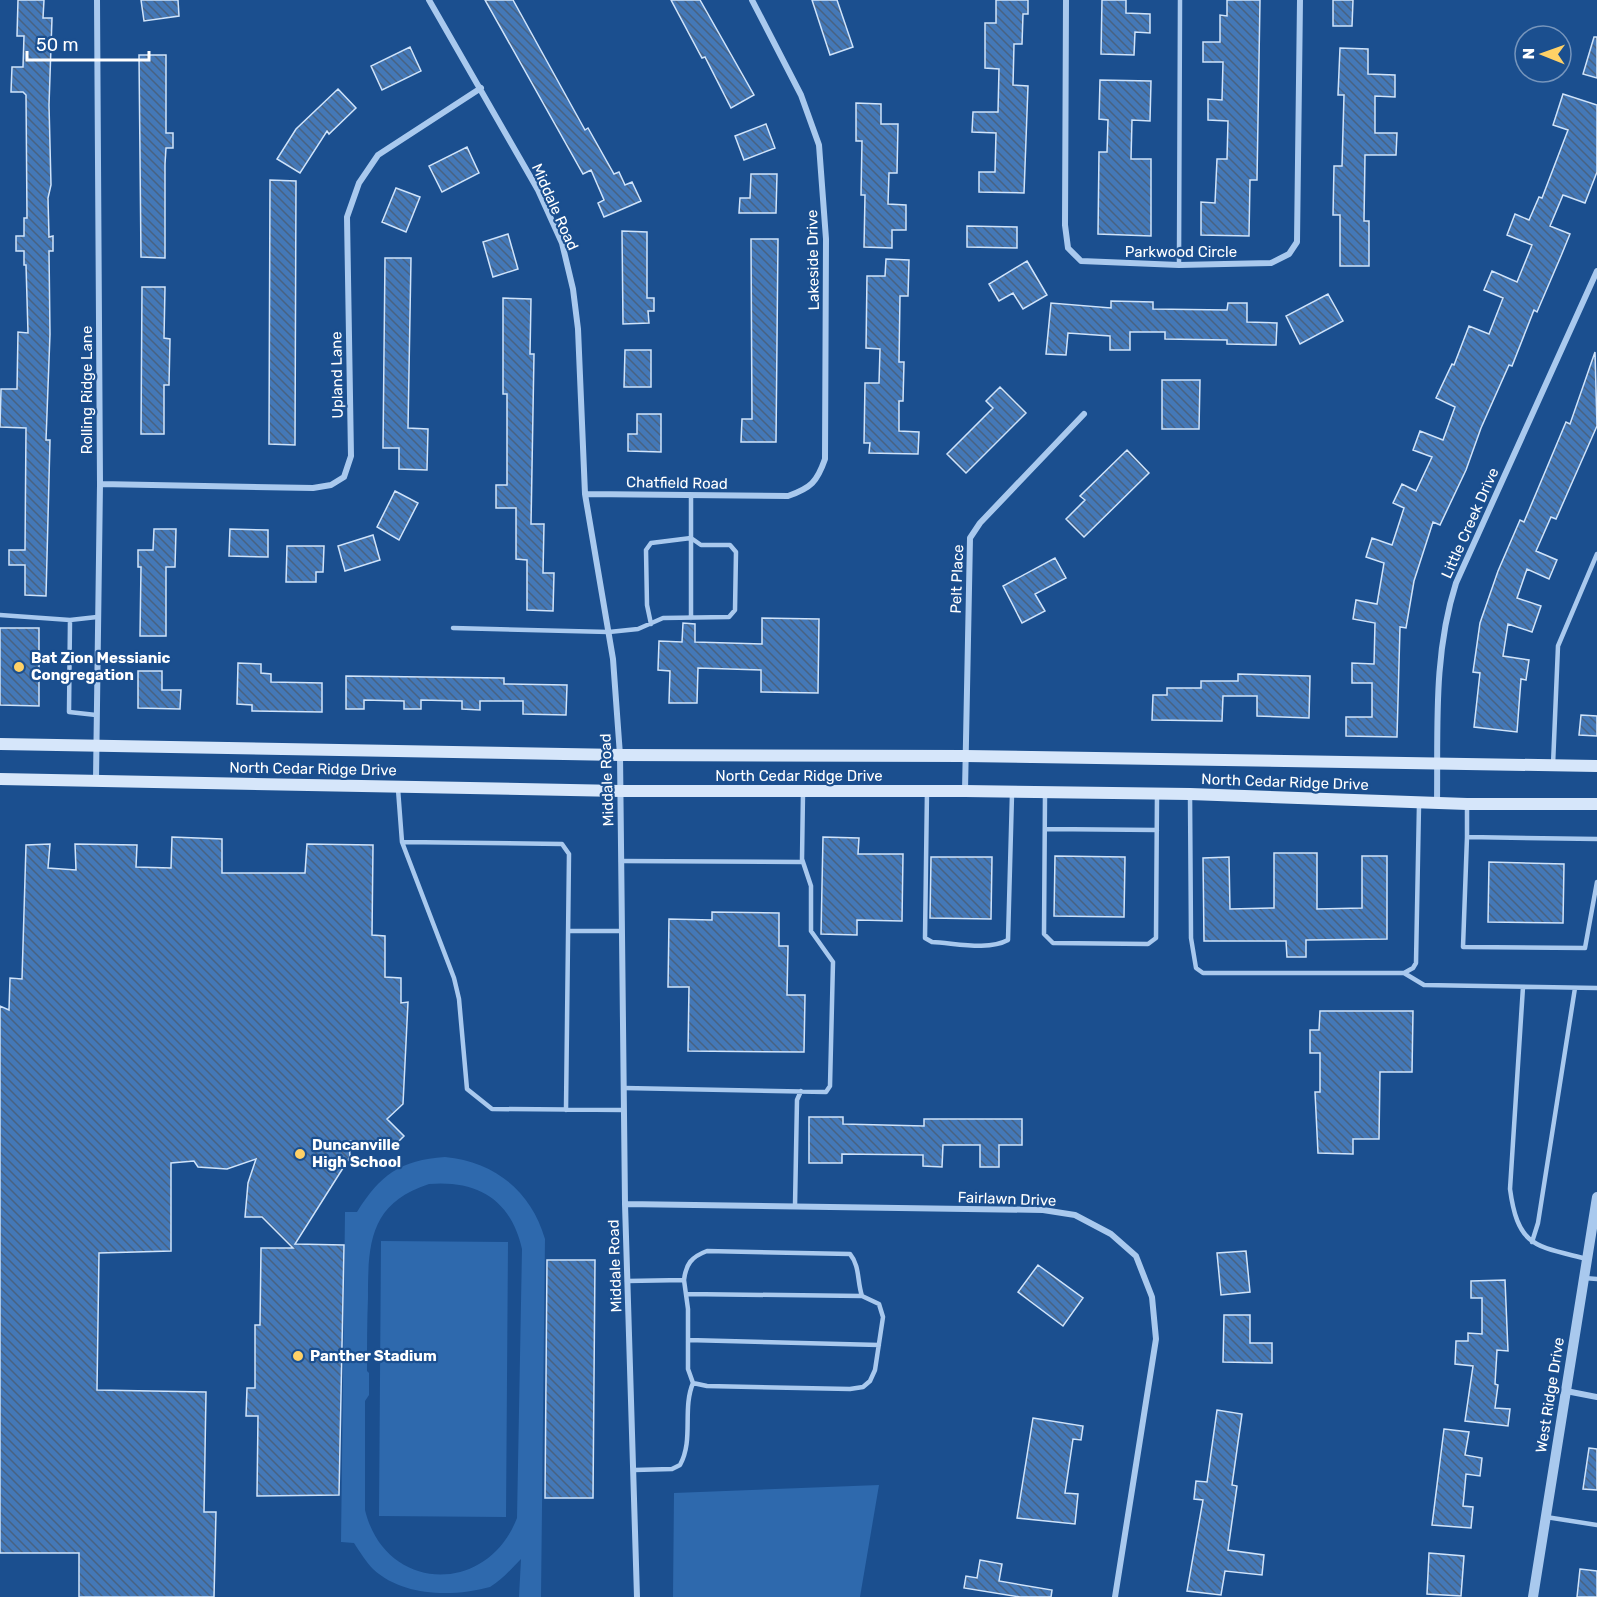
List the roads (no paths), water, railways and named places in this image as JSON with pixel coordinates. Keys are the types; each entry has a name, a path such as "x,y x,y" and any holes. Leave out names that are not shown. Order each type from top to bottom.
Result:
{"main road":[{"name":"North Cedar Ridge Drive","path":"0,744 620,755 965,756 1597,766"},
{"name":"North Cedar Ridge Drive","path":"0,779 96,779 620,791 1012,791 1190,794 1467,804 1597,804"}],"street":[{"name":"Rolling Ridge Lane","path":"96,779 100,484 98,0"},
{"name":"Middale Road","path":"429,0 482,88 538,190 564,254 573,289 578,329 585,494 609,632 620,755 625,1204 637,1597"},
{"name":"Lakeside Drive","path":"752,0 801,95 819,145 826,239 825,459 819,475 807,489 788,496 767,496"},
{"name":"Parkwood Circle","path":"1066,0 1065,225 1068,248 1081,261 1179,265 1271,263 1289,254 1297,242 1300,0"},
{"name":"Upland Lane","path":"100,484 313,488 331,485 344,477 351,456 347,217 358,183 378,155 482,88"},
{"name":"Little Creek Drive","path":"1437,803 1439,660 1445,618 1456,583 1597,271"},
{"name":"Pelt Place","path":"965,791 970,538 980,523 1084,414"},
{"name":"Chatfield Road","path":"585,494 767,496"},
{"name":"West Ridge Drive","path":"1533,1597 1597,1197"},
{"name":"Fairlawn Drive","path":"625,1204 1043,1210 1075,1215 1111,1234 1136,1256 1152,1297 1156,1339 1115,1597"},
{"path":"1566,1391 1597,1397"}],"lane":[{"path":"1179,265 1180,0"},
{"path":"691,495 691,618"},
{"path":"453,628 609,632 651,624 663,618 729,617 735,610 736,552 730,545 701,544 691,538 651,543 646,550 647,605 651,624"},
{"path":"1553,766 1558,646 1597,554"},
{"path":"0,615 70,620 97,617"},
{"path":"70,620 69,712 96,715"},
{"path":"398,786 402,842 454,978 459,999 467,1089 492,1109 624,1110"},
{"path":"624,1088 826,1092 830,1086 833,962 812,931 811,886 803,862 803,791"},
{"path":"927,791 925,938 932,942 986,945 1001,944 1008,940 1012,791"},
{"path":"1046,792 1044,934 1053,943 1154,942 1156,938 1157,794"},
{"path":"1190,794 1191,938 1196,968 1203,973 1404,973 1413,968 1416,963 1419,802"},
{"path":"1467,804 1463,947 1585,948 1594,917 1597,882"},
{"path":"1045,829 1157,830"},
{"path":"1467,837 1597,839"},
{"path":"402,842 562,844 569,854 566,1110"},
{"path":"621,861 803,862"},
{"path":"568,931 622,931"},
{"path":"1404,973 1424,985 1597,988"},
{"path":"1523,987 1510,1189 1514,1216 1523,1235 1539,1247 1587,1259"},
{"path":"1532,1242 1538,1223 1575,988"},
{"path":"795,1206 797,1100 801,1091"},
{"path":"634,1470 672,1469 680,1465 687,1446 687,1406 693,1383 688,1369 684,1280 686,1267 695,1255 707,1251 850,1254 857,1262 858,1284 862,1296"},
{"path":"1584,1278 1597,1280"},
{"path":"627,1281 684,1280"},
{"path":"686,1294 862,1296 879,1304 884,1317 875,1370 870,1381 863,1387 707,1386 693,1383"},
{"path":"688,1340 879,1345"},
{"path":"1546,1517 1597,1525"}],"place":[{"name":"Bat Zion Messianic Congregation","path":"19,667"},
{"name":"Duncanville High School","path":"300,1154"},
{"name":"Panther Stadium","path":"298,1356"}]}
